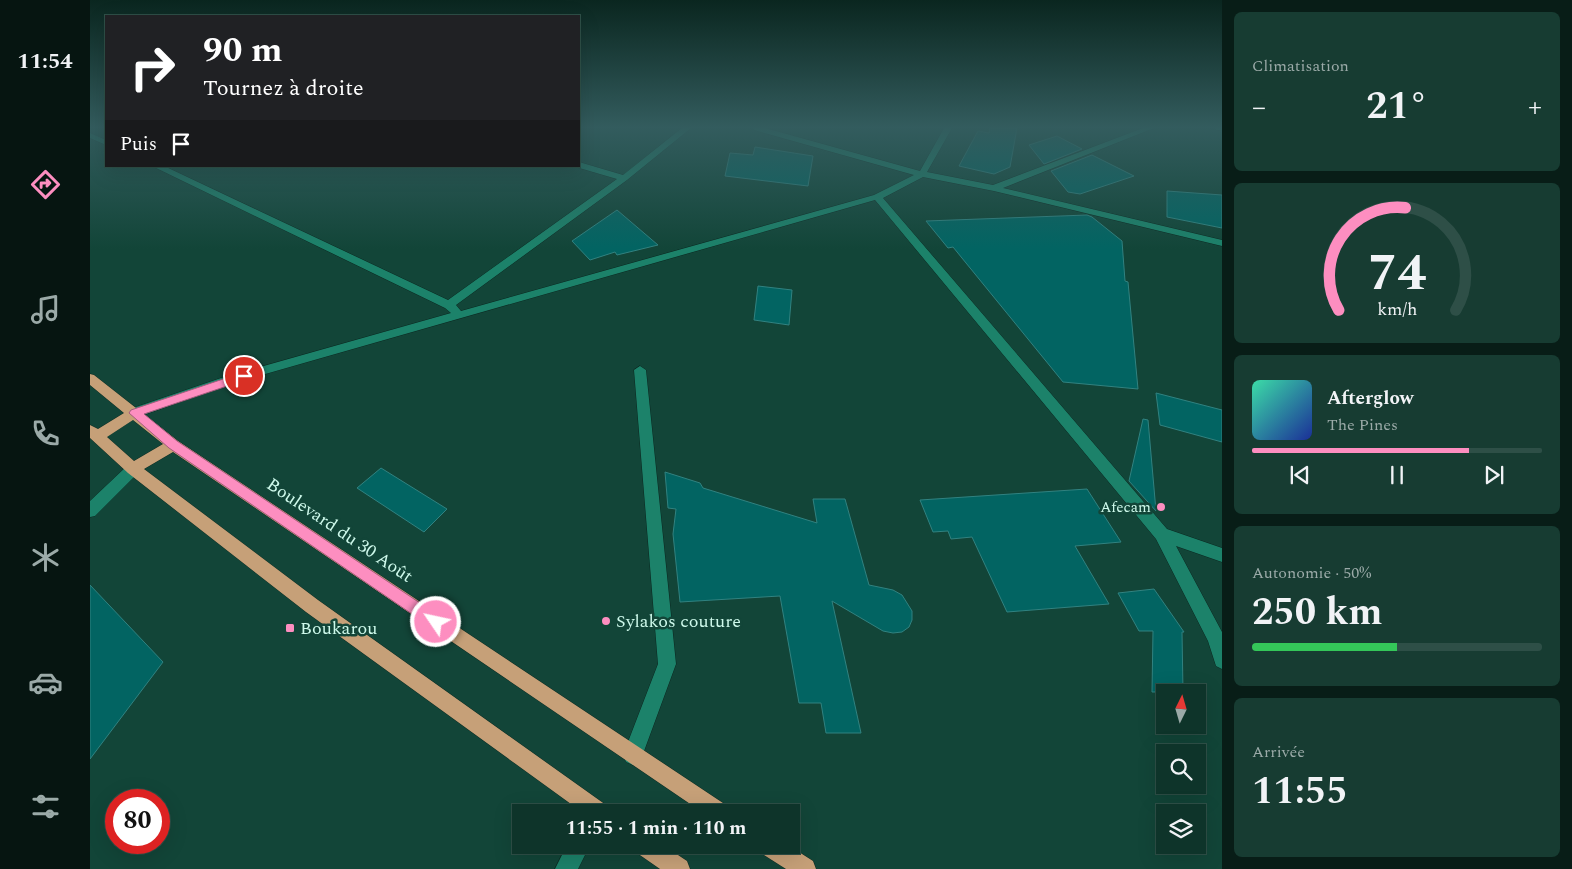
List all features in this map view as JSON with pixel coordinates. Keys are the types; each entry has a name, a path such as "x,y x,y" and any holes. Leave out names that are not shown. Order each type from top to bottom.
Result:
{"highway":[{"name":"Boulevard du 30 Août","path":"90,378 173,444 708,804"},
{"path":"135,413 94,433 133,469 312,606 587,804"},
{"path":"133,469 173,444"},
{"path":"658,854 679,869"},
{"path":"782,854 805,869"}],"street":[{"path":"161,169 449,305 460,316"},
{"path":"591,169 624,178"},
{"path":"449,305 636,169"},
{"path":"902,169 994,188 1222,243"},
{"path":"135,413 226,381 877,197 922,174 925,169"},
{"path":"994,188 1045,169"},
{"path":"877,197 1162,534 1216,639 1222,660"},
{"path":"633,755 667,664 640,370"},
{"path":"90,511 133,469"},
{"path":"1162,534 1222,555"},
{"path":"566,869 574,854"}],"building":[{"path":"727,169 811,169 808,186 725,176"},
{"path":"970,169 1006,169 994,174"},
{"path":"1057,169 1119,169 1134,176 1080,194 1068,192 1051,171"},
{"path":"1167,191 1222,195 1222,228 1167,217"},
{"path":"617,210 658,245 617,255 615,252 590,260 572,241"},
{"path":"1087,215 1122,241 1125,281 1128,282 1138,389 1063,382 953,247 948,248 926,221"},
{"path":"758,286 792,290 789,325 754,320"},
{"path":"1156,393 1222,410 1222,442 1160,425"},
{"path":"1143,419 1148,420 1156,511 1129,481"},
{"path":"381,468 447,509 424,532 357,488"},
{"path":"665,472 700,483 703,488 817,523 813,499 845,499 869,585 893,590 902,595 912,611 912,620 909,627 902,632 893,633 883,631 832,601 861,733 826,733 821,703 799,703 780,596 680,602 673,534 676,509 668,508"},
{"path":"1087,489 1121,542 1075,546 1109,604 1007,612 972,537 951,539 948,531 933,532 920,500"},
{"path":"90,585 163,662 90,759"},
{"path":"1154,589 1184,632 1182,632 1183,684 1156,684 1156,692 1152,692 1153,631 1139,631 1118,593"}],"place":[{"name":"Afecam","path":"1161,507"},
{"name":"Sylakos couture","path":"606,621"},
{"name":"Boukarou","path":"290,628"}],"route":[{"path":"244,376 135,413 173,444 436,622"}]}
